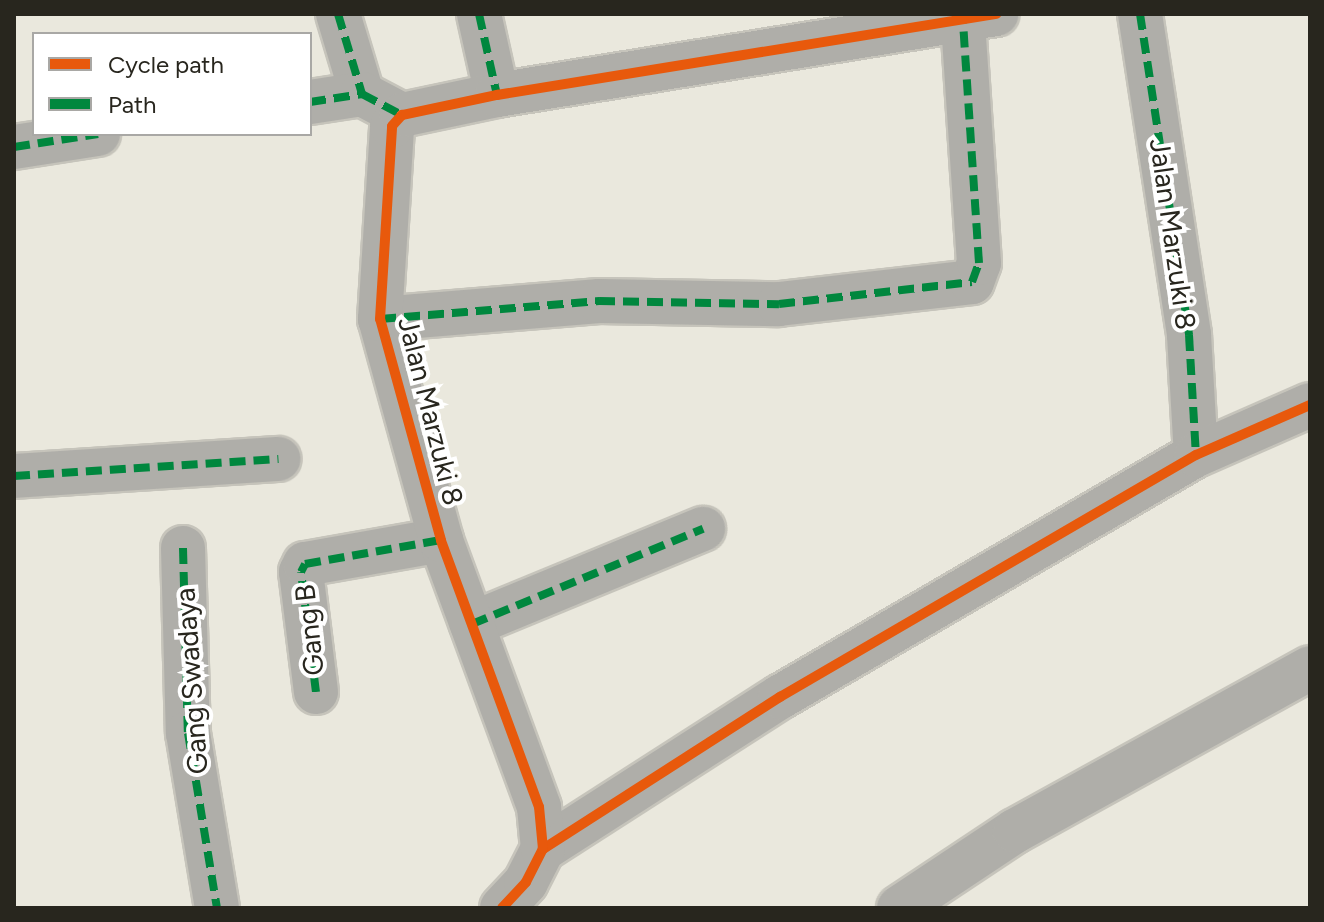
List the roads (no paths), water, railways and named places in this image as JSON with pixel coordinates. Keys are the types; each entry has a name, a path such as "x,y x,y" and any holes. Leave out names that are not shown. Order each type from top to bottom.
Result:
{"street":[{"path":"338,14 362,94"},
{"path":"479,14 497,95"},
{"name":"Jalan Marzuki 8","path":"1140,14 1189,335 1196,455"},
{"path":"312,102 362,94 402,115 497,95 962,19 979,263 972,282 779,304 599,301 380,319"},
{"name":"Jalan Marzuki 8","path":"402,115 392,126 388,147 380,319 441,540 539,807 543,849"},
{"path":"14,147 85,136"},
{"path":"502,908 526,882 543,849 780,697 1196,455 1310,405"},
{"path":"14,476 278,459"},
{"path":"472,624 703,529"},
{"name":"Gang B","path":"316,692 301,572 305,564 441,540"},
{"name":"Gang Swadaya","path":"183,548 188,733 217,908"},
{"path":"899,908 1015,831 1310,668"}]}
